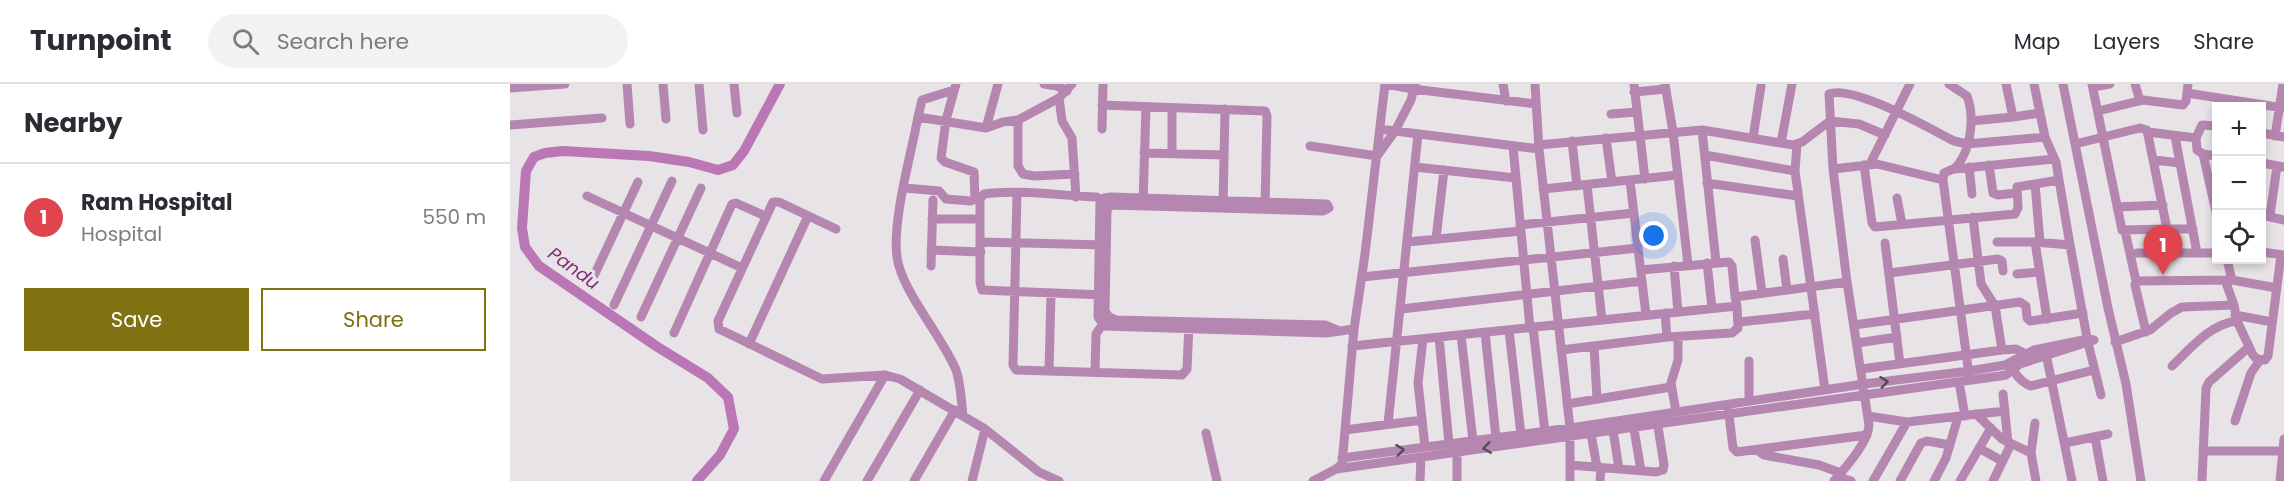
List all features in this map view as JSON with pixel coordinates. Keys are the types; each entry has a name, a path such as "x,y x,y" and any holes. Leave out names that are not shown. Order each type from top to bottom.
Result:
{"street":[{"path":"510,88 565,84"},
{"path":"627,84 630,124"},
{"path":"663,84 666,119"},
{"path":"699,84 703,130"},
{"path":"734,84 737,113"},
{"path":"986,128 998,84"},
{"path":"1044,84 1057,86 1066,91"},
{"path":"1102,129 1103,84"},
{"path":"1314,481 1341,464 1354,329 1386,84 1536,104"},
{"path":"1503,84 1506,101"},
{"path":"1535,84 1538,147 1570,433 1570,481"},
{"path":"1781,143 1792,84"},
{"path":"1826,84 1829,94 1833,169 1847,282 1869,425 1867,435 1845,476 1834,481"},
{"path":"1910,84 1885,135 1867,164 1873,225 1878,227 2018,213 2037,206"},
{"path":"1949,84 1967,96 1971,122 1967,144 1955,169"},
{"path":"2006,84 2013,117"},
{"path":"2034,84 2045,137 2059,180 2094,370 2101,395"},
{"path":"2063,84 2126,384 2141,481"},
{"path":"2110,84 2093,86 2120,226 2125,231 2146,332"},
{"path":"2135,84 2140,101"},
{"path":"2280,136 2283,84"},
{"path":"1753,138 1761,86"},
{"path":"914,481 959,412 956,371 913,294 897,258 897,229 921,100 955,87"},
{"path":"905,188 939,191 946,199 971,201 975,199 974,172 945,162 941,158 946,120 955,87"},
{"path":"1377,156 1395,131 1414,87"},
{"path":"1645,179 1634,88 1665,87 1673,132 1688,265"},
{"path":"2098,111 2140,101 2183,105 2186,101 2187,89 2282,108"},
{"path":"918,117 986,128 1018,120 1066,91"},
{"path":"1066,91 1062,121 1072,138 1076,196"},
{"path":"1829,94 1833,92 1857,94 1897,111 1954,141 1967,144 2045,137"},
{"path":"1102,105 1262,110 1267,113 1265,205"},
{"path":"1143,201 1146,107"},
{"path":"1172,108 1172,153"},
{"path":"1223,204 1225,109"},
{"path":"1611,114 1637,112"},
{"path":"1971,122 2040,113"},
{"path":"510,125 602,118"},
{"path":"1018,120 1020,172 1034,177 1075,174"},
{"path":"1380,129 1512,146 1538,147 1572,141 1702,130 1797,144 1830,121 1859,124 1885,135"},
{"path":"2212,126 2202,125 2196,138 2197,150 2212,155"},
{"path":"2074,144 2140,128 2148,132 2196,138"},
{"path":"1702,130 1712,263 1712,308"},
{"path":"2148,132 2167,229"},
{"path":"1388,424 1418,134"},
{"path":"2175,136 2198,253"},
{"path":"1606,138 1612,182"},
{"path":"1572,141 1591,218 1602,320"},
{"path":"1797,144 1795,171 1798,196 1815,314 1832,392"},
{"path":"1310,146 1377,156"},
{"path":"1512,146 1526,294 1545,432"},
{"path":"1144,153 1224,155"},
{"path":"2203,154 2212,191"},
{"path":"1704,155 1795,171"},
{"path":"1969,376 1950,219 1943,180 1944,173 1969,167 2054,159"},
{"path":"2154,160 2180,163"},
{"path":"1833,169 1867,164 1943,180"},
{"path":"1989,165 1993,193 1998,195 2016,193"},
{"path":"2280,166 2266,216 2284,220"},
{"path":"1415,167 1516,178"},
{"path":"1969,167 1972,194"},
{"path":"1436,239 1444,170"},
{"path":"1543,189 1678,176"},
{"path":"2018,213 2017,187 2059,180"},
{"path":"614,305 672,181"},
{"path":"1630,181 1646,315"},
{"path":"591,282 638,182"},
{"path":"1707,183 1798,196"},
{"path":"2035,184 2039,272 2047,319"},
{"path":"641,317 701,188"},
{"path":"1102,295 982,290 980,283 980,219 982,196 989,193 1076,196 1114,204 1143,201 1265,205 1324,203 1329,208 1323,211 1265,205"},
{"path":"1017,194 1014,368 1020,371 1182,375 1186,373 1189,325"},
{"path":"587,196 742,268"},
{"path":"1896,198 1902,224"},
{"path":"931,266 933,200"},
{"path":"836,229 776,201 771,205 717,325 722,332 822,379 885,375 900,378 985,429 1038,477 1059,481"},
{"path":"674,333 732,204 736,203 765,216"},
{"path":"1105,203 1100,205 1104,245 1102,295 1098,317 1101,324 1109,327 1189,325"},
{"path":"2117,207 2163,206"},
{"path":"1407,242 1520,228 1546,222 1634,213"},
{"path":"749,344 808,216"},
{"path":"1973,217 1981,284 1995,306 2002,350"},
{"path":"932,219 980,219"},
{"path":"2125,231 2193,230"},
{"path":"1755,240 1762,293"},
{"path":"981,242 1104,245"},
{"path":"1997,242 2070,245"},
{"path":"1885,243 1900,364"},
{"path":"1362,277 1638,248"},
{"path":"931,250 981,252"},
{"path":"2137,253 2212,253"},
{"path":"2227,264 2235,314 2255,358 2265,360 2268,356 2282,255 2266,253"},
{"path":"1783,259 1787,290"},
{"path":"1888,273 2001,260 2003,271"},
{"path":"1561,350 1668,337 1732,333 1738,328 1731,263 1726,261 1641,270"},
{"path":"1674,266 1678,312"},
{"path":"2017,274 2039,272"},
{"path":"2136,281 2228,280 2277,288"},
{"path":"1401,309 1642,281"},
{"path":"1352,346 1712,308 1762,293 1847,282"},
{"path":"1049,371 1051,293"},
{"path":"1102,295 1109,317 1116,320 1326,333 1354,329"},
{"path":"1854,325 2023,302 2026,306 2028,320 2083,313"},
{"path":"1336,469 1457,453 1570,433 1783,401 1864,384 2006,375 2024,354 2090,340 2115,340 2146,332 2182,307 2235,314 2272,322"},
{"path":"1665,314 1668,337"},
{"path":"1738,322 1815,314"},
{"path":"2172,366 2214,327 2235,314"},
{"path":"1095,372 1096,334 1101,324 1109,317"},
{"path":"1509,330 1521,435"},
{"path":"1485,332 1496,438"},
{"path":"1461,335 1473,441"},
{"path":"1439,337 1449,444"},
{"path":"1676,412 1671,387 1678,360 1678,337"},
{"path":"1857,343 1897,337"},
{"path":"1423,339 1418,383 1425,447"},
{"path":"1594,346 1597,399"},
{"path":"2202,481 2207,385 2249,347"},
{"path":"1861,369 2002,350 2016,349 2024,354"},
{"path":"2012,366 2045,351"},
{"path":"2045,351 2072,481"},
{"path":"2235,421 2249,377 2260,360"},
{"path":"1749,361 1754,404"},
{"path":"2012,366 2028,385 2094,370"},
{"path":"824,481 885,375"},
{"path":"1783,401 1832,392 1865,395 1959,382 1969,376"},
{"path":"1934,481 1946,458 1961,416 1959,382"},
{"path":"1567,404 1671,387"},
{"path":"867,481 920,390"},
{"path":"1992,481 2009,443 2003,394"},
{"path":"1657,420 1676,412 1728,409"},
{"path":"1728,409 1734,451 1740,453 1867,435"},
{"path":"1868,416 1907,422 2005,411"},
{"path":"1976,414 2009,443 2031,453"},
{"path":"1345,430 1422,420"},
{"path":"1570,465 1656,472 1664,468 1657,420"},
{"path":"1873,481 1907,422"},
{"path":"1342,458 1545,432 1591,434 1633,423"},
{"path":"1633,423 1641,471"},
{"path":"2035,423 2031,453 2036,481"},
{"path":"1960,481 1990,428"},
{"path":"972,481 985,429"},
{"path":"1613,430 1628,481"},
{"path":"1206,433 1217,481"},
{"path":"1591,434 1600,481"},
{"path":"2065,443 2108,434"},
{"path":"2095,436 2103,481"},
{"path":"1900,481 1921,443 1927,441 1950,445"},
{"path":"2203,451 2283,446 2281,475"},
{"path":"1979,448 2002,461"},
{"path":"1757,450 1764,455 1819,465 1845,476"},
{"path":"1457,453 1457,481"},
{"path":"1420,481 1421,457"}],"waterway":[{"name":"Pandu","path":"697,481 720,455 734,429 728,397 708,378 656,346 539,266 525,247 522,228 526,171 534,157 563,151 649,156 689,162 718,170 733,165 744,151 780,84"}],"place":[{"name":"Ram Hospital","path":"2163,275"}]}
